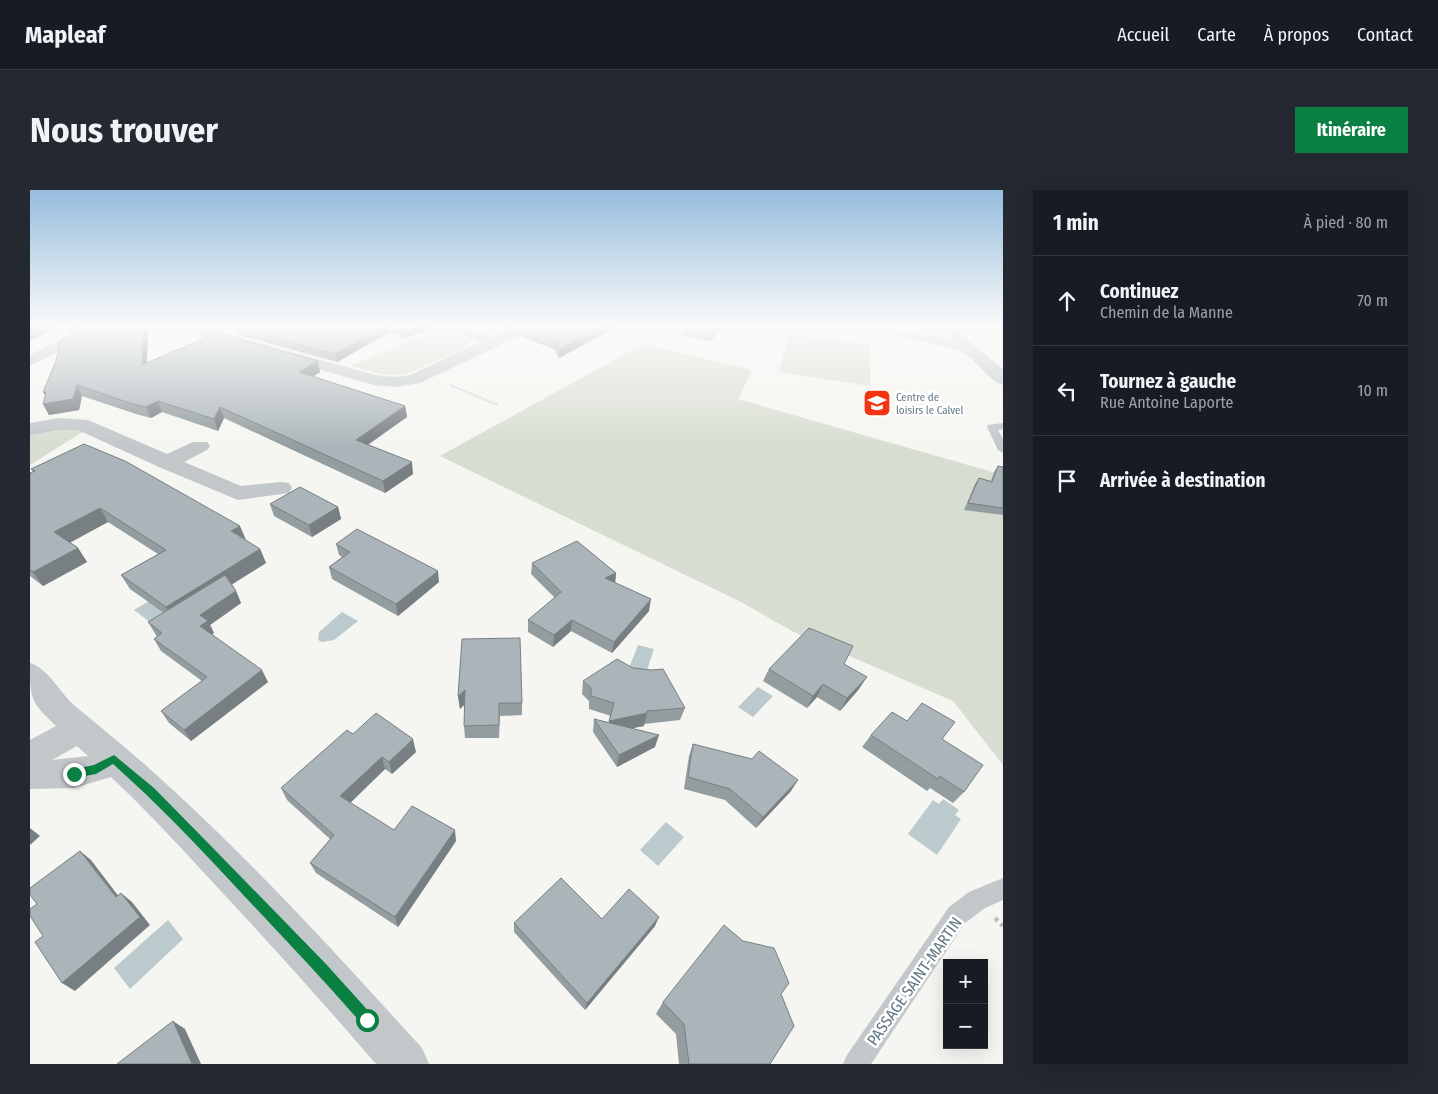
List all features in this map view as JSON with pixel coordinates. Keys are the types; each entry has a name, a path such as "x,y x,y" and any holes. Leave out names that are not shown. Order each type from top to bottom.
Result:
{"street":[{"path":"323,366 374,380 395,382 414,379 442,366"},
{"path":"990,366 1003,380"},
{"path":"30,429 60,424 81,424 166,463 238,493 281,488"},
{"path":"166,463 200,446"},
{"path":"30,674 52,704 150,791 253,896 321,968 406,1064"},
{"path":"30,756 79,729"},
{"path":"30,774 74,774 96,769 114,759"}],"lane":[{"path":"1003,426 992,427 1003,450"},
{"name":"PASSAGE SAINT-MARTIN","path":"856,1064 956,915 977,900 1003,889"}],"path":[{"path":"424,374 498,405"}],"shaded area":[{"path":"350,366 425,366 406,374 385,375"},
{"path":"604,366 734,366 752,370 738,399 1003,475 1003,765 953,701 794,632 739,601 440,456"},
{"path":"781,366 870,366 870,386 779,372"},
{"path":"68,427 84,431 30,465 30,432"},
{"path":"149,601 174,619 159,629 134,610"},
{"path":"342,612 358,621 334,640 322,642 318,640 319,632"},
{"path":"638,645 654,649 646,673 629,668"},
{"path":"758,687 773,696 753,717 738,707"},
{"path":"943,799 959,810 955,815 961,819 937,855 908,834 933,800 939,804"},
{"path":"666,822 684,837 658,866 640,850"},
{"path":"168,920 183,939 130,989 114,968"}],"building":[{"path":"54,366 310,366 299,372 405,406 356,440 412,462 383,481 220,407 214,419 158,401 146,407 77,385 73,399 43,404 46,392 43,392"},
{"path":"84,444 125,461 240,526 231,531 260,549 166,607 121,575 166,550 100,508 54,532 78,548 33,572 30,570 30,473 35,471 31,469"},
{"path":"998,466 1003,467 1003,508 968,503 979,478 992,482"},
{"path":"300,487 338,507 309,525 270,504"},
{"path":"357,529 438,571 396,604 329,567 350,552 336,544"},
{"path":"577,541 616,573 605,578 651,599 614,642 572,620 554,635 528,620 561,592 532,563"},
{"path":"225,575 236,591 200,615 208,621 200,626 262,670 184,730 161,711 207,677 154,639 162,633 148,622"},
{"path":"809,628 853,646 844,664 867,677 847,698 823,684 813,696 769,669"},
{"path":"520,638 522,703 499,703 499,725 464,726 465,690 458,696 462,639"},
{"path":"617,659 633,668 663,669 685,708 647,711 647,713 609,721 614,703 591,696 591,688 583,681"},
{"path":"922,703 955,722 942,739 983,765 964,792 940,776 938,779 871,735 892,712 907,721"},
{"path":"376,713 413,739 389,762 382,757 340,796 394,830 412,806 455,830 395,917 310,863 334,835 281,788 347,730 353,734"},
{"path":"594,719 659,735 619,755"},
{"path":"693,744 752,759 759,751 798,780 763,817 730,789 688,777"},
{"path":"80,851 116,897 121,893 140,917 62,983 35,942 43,936 30,916 30,909 37,904 30,895 30,888"},
{"path":"561,878 602,919 629,889 659,917 587,1003 514,923"},
{"path":"724,925 743,941 774,948 789,983 781,994 794,1026 770,1064 689,1064 684,1024 663,1002"},
{"path":"173,1021 192,1064 117,1064"}],"place":[{"name":"Centre de loisirs le Calvel","path":"877,403"}],"route":[{"path":"74,774 96,769 114,759 150,791 208,849 321,968 367,1020"}]}
